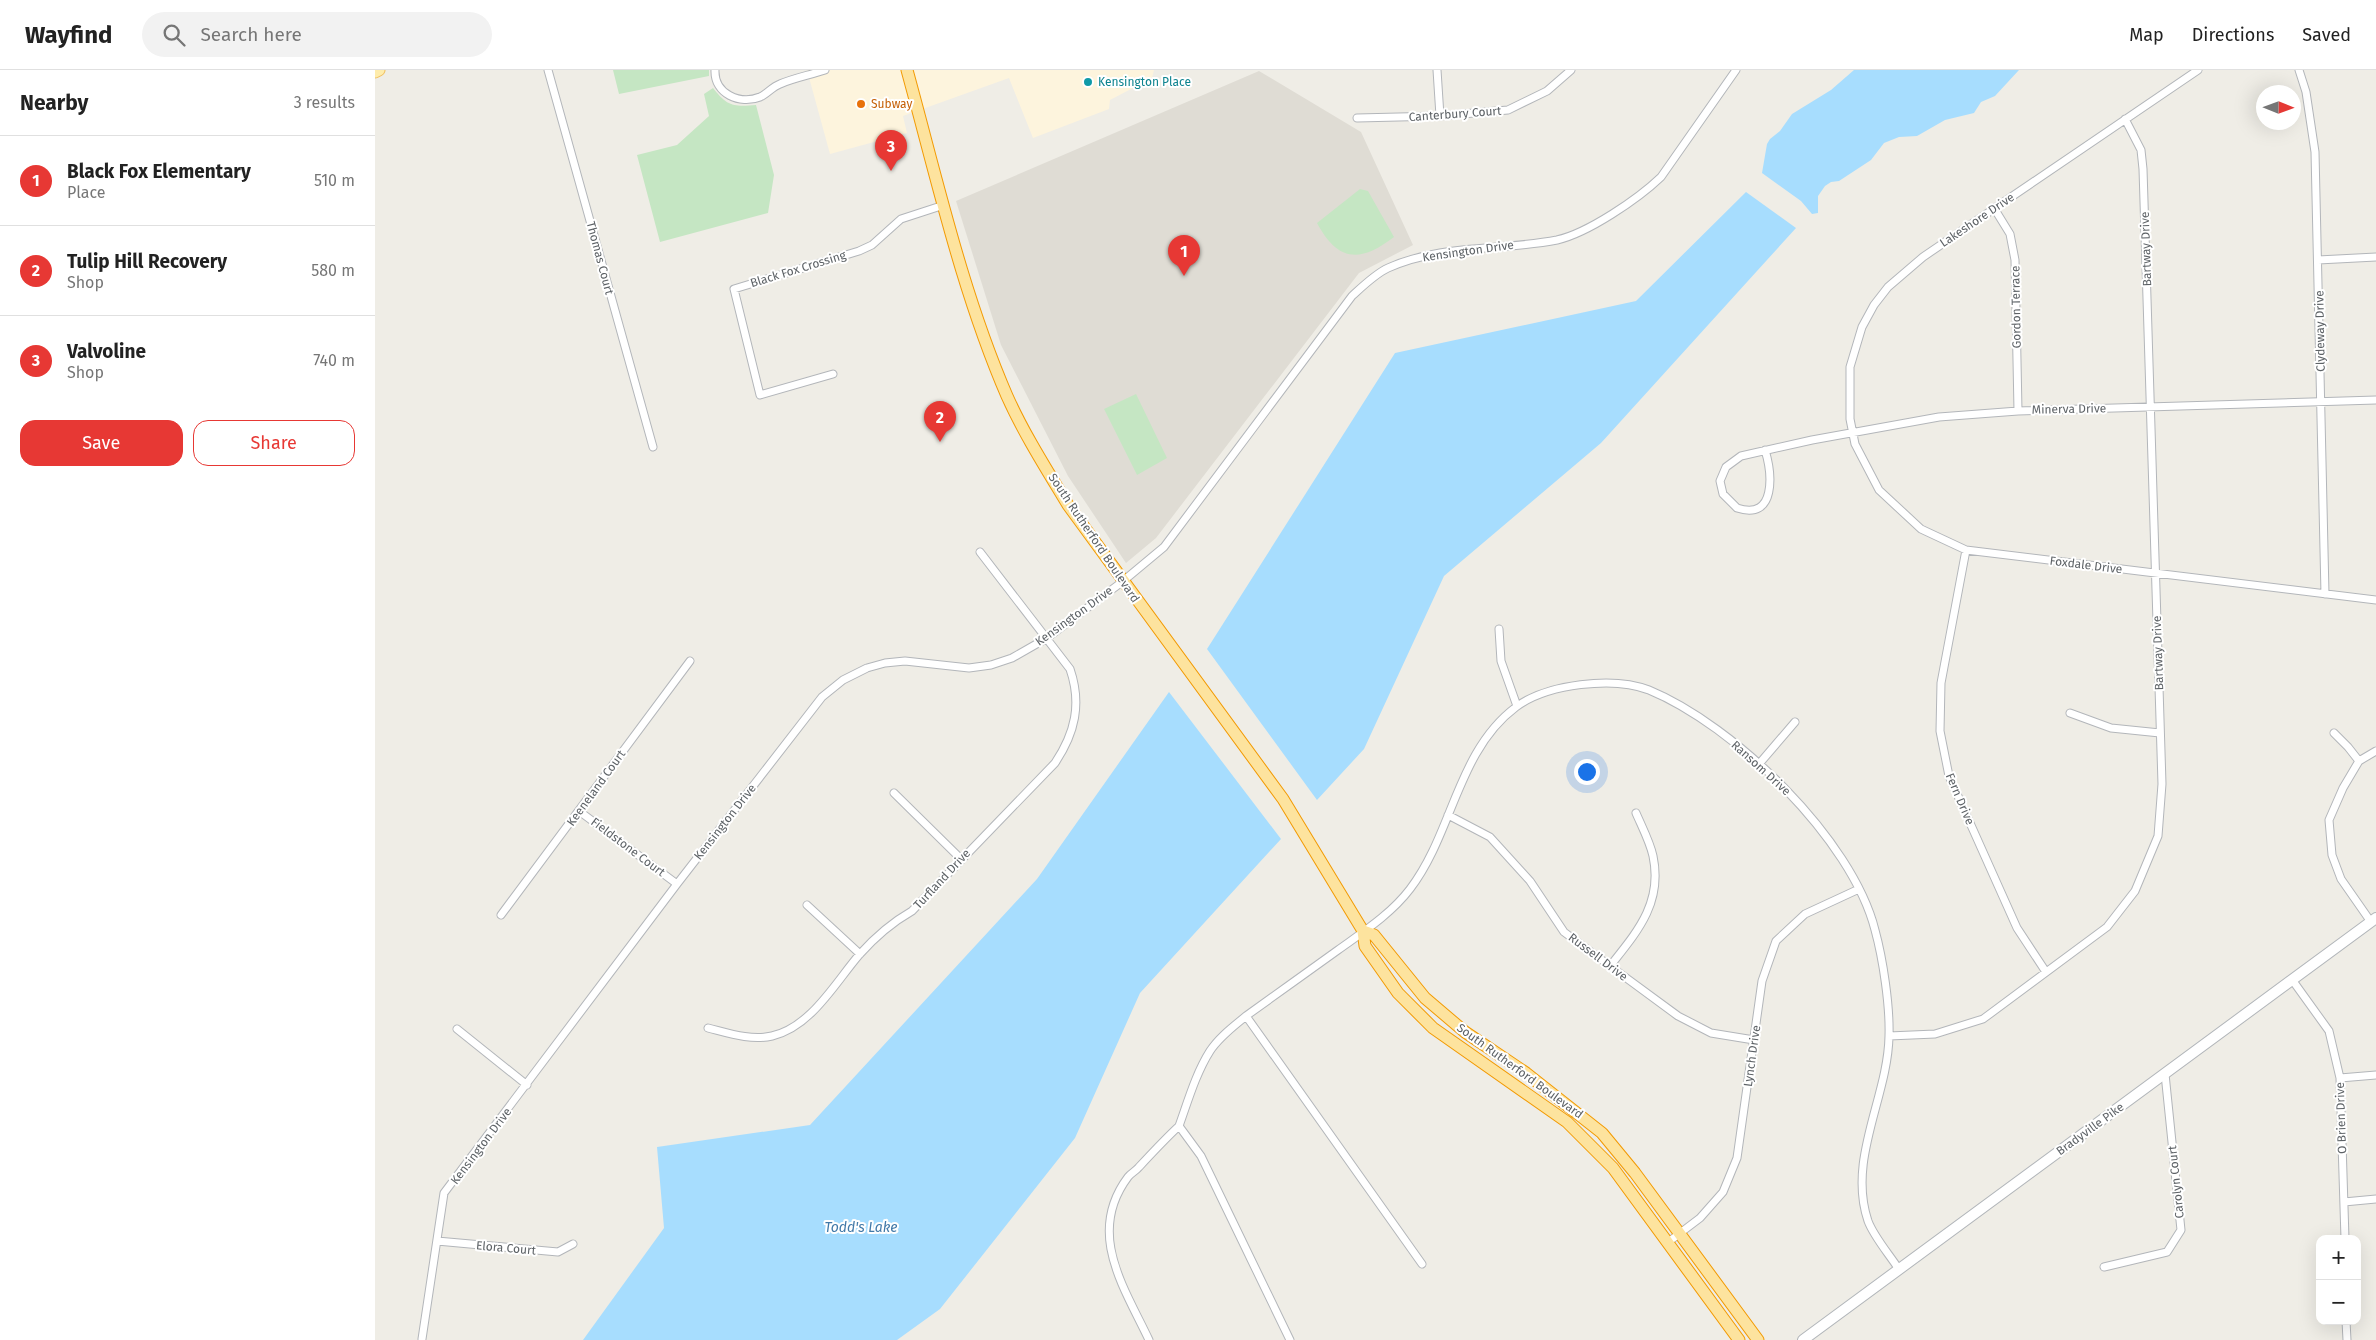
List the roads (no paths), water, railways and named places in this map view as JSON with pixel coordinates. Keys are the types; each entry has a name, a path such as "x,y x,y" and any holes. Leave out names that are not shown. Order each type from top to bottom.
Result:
{"highway":[{"name":"South Rutherford Boulevard","path":"907,70 968,289 1008,398 1068,505 1283,799 1363,932 1365,946 1398,993 1433,1028 1567,1122 1613,1168 1739,1340"},
{"name":"South Rutherford Boulevard","path":"1363,932 1374,935 1431,1004 1465,1032 1526,1073 1602,1133 1635,1173 1758,1340"}],"main road":[{"path":"375,72 379,70"},
{"name":"Bradyville Pike","path":"1803,1340 1898,1268 2293,981 2373,920"}],"street":[{"name":"Thomas Court","path":"548,70 653,447"},
{"path":"715,70 715,75 724,93 742,101 761,97 777,85 825,70"},
{"path":"1437,70 1440,116"},
{"name":"Canterbury Court","path":"1357,118 1440,116 1508,110 1547,91 1571,70"},
{"name":"Kensington Drive","path":"422,1339 444,1193 677,884 822,697 843,680 867,668 885,663 905,661 969,668 991,665 1011,658 1047,638 1123,582 1164,547 1352,296 1369,281 1387,269 1424,255 1557,240 1592,225 1645,192 1661,177 1736,70"},
{"name":"Lakeshore Drive","path":"1852,432 1848,401 1851,356 1861,327 1874,305 1888,287 1910,267 1994,208 2197,70"},
{"name":"Clydeway Drive","path":"2299,70 2306,92 2315,152 2325,594"},
{"name":"Bartway Drive","path":"1889,1036 1935,1034 1983,1019 2107,927 2135,891 2158,836 2162,784 2143,161 2138,141 2125,119"},
{"name":"Black Fox Crossing","path":"833,374 760,395 734,289 859,251 872,245 901,219 944,205"},
{"name":"Gordon Terrace","path":"1994,208 2010,234 2015,260 2018,411"},
{"path":"2318,260 2376,258"},
{"name":"Minerva Drive","path":"1765,450 1771,478 1767,498 1761,506 1754,509 1737,508 1729,502 1722,491 1720,481 1723,471 1729,464 1741,456 1765,450 1852,432 1939,417 2018,411 2376,400"},
{"name":"Foxdale Drive","path":"1852,432 1857,448 1879,490 1921,529 1966,550 2376,600"},
{"name":"Fern Drive","path":"1966,550 1941,682 1940,731 1949,776 2017,928 2046,972"},
{"name":"Turfland Drive","path":"708,1028 751,1038 771,1036 791,1029 815,1008 860,954 890,924 912,911 1055,763 1067,744 1074,727 1077,707 1075,685 1070,669 980,552"},
{"path":"1499,629 1501,661 1517,706"},
{"name":"Keeneland Court","path":"501,915 689,661"},
{"name":"Ransom Drive","path":"1179,1126 1195,1084 1211,1050 1229,1030 1363,932 1409,891 1429,860 1465,774 1488,734 1517,706 1554,690 1591,682 1645,689 1696,713 1759,764 1794,797 1832,842 1859,889 1875,928 1884,982 1889,1036 1881,1091 1867,1143 1862,1182 1868,1222 1898,1268"},
{"path":"2070,713 2111,728 2160,733"},
{"path":"1759,764 1795,722"},
{"path":"2334,733 2359,762"},
{"path":"2373,920 2341,879 2332,856 2329,820 2343,788 2359,762 2376,752"},
{"path":"894,793 961,859"},
{"name":"Fieldstone Court","path":"579,811 677,884"},
{"path":"1610,966 1642,925 1655,893 1653,856 1636,813"},
{"name":"Russell Drive","path":"1448,815 1490,837 1530,881 1564,932 1610,966 1678,1016 1711,1033 1754,1040"},
{"name":"Lynch Drive","path":"1667,1243 1700,1218 1723,1192 1737,1158 1762,981 1776,941 1805,914 1859,889"},
{"path":"807,905 860,954"},
{"name":"O Brien Drive","path":"2293,981 2329,1031 2340,1078 2345,1235"},
{"path":"1247,1016 1422,1264"},
{"path":"457,1029 527,1085"},
{"name":"Carolyn Court","path":"2104,1267 2167,1252 2181,1230 2165,1074"},
{"path":"2340,1078 2376,1075"},
{"path":"1149,1340 1109,1251 1109,1223 1116,1198 1129,1176 1179,1126 1201,1156 1290,1340"},
{"path":"2344,1202 2376,1199"},
{"name":"Elora Court","path":"437,1241 558,1252 573,1244"},
{"path":"2346,1325 2347,1340"}],"water":[{"path":"1854,70 2019,70 1995,96 1981,102 1974,113 1945,120 1917,136 1899,137 1884,143 1871,160 1839,181 1831,182 1825,186 1818,196 1818,213 1812,214 1801,201 1762,173 1767,144 1780,131 1792,114 1831,90"},
{"path":"1746,192 1796,228 1601,443 1444,576 1364,749 1317,800 1207,649 1395,353 1636,301"},
{"name":"Todd's Lake","path":"1169,692 1281,839 1140,993 1075,1138 940,1309 897,1340 583,1340 664,1228 657,1147 810,1125 1037,879"}],"place":[{"name":"Kensington Place","path":"1088,82"},
{"name":"Subway","path":"861,104"},
{"name":"Valvoline","path":"891,171"},
{"name":"Black Fox Elementary","path":"1184,276"},
{"name":"Tulip Hill Recovery","path":"940,442"}]}
